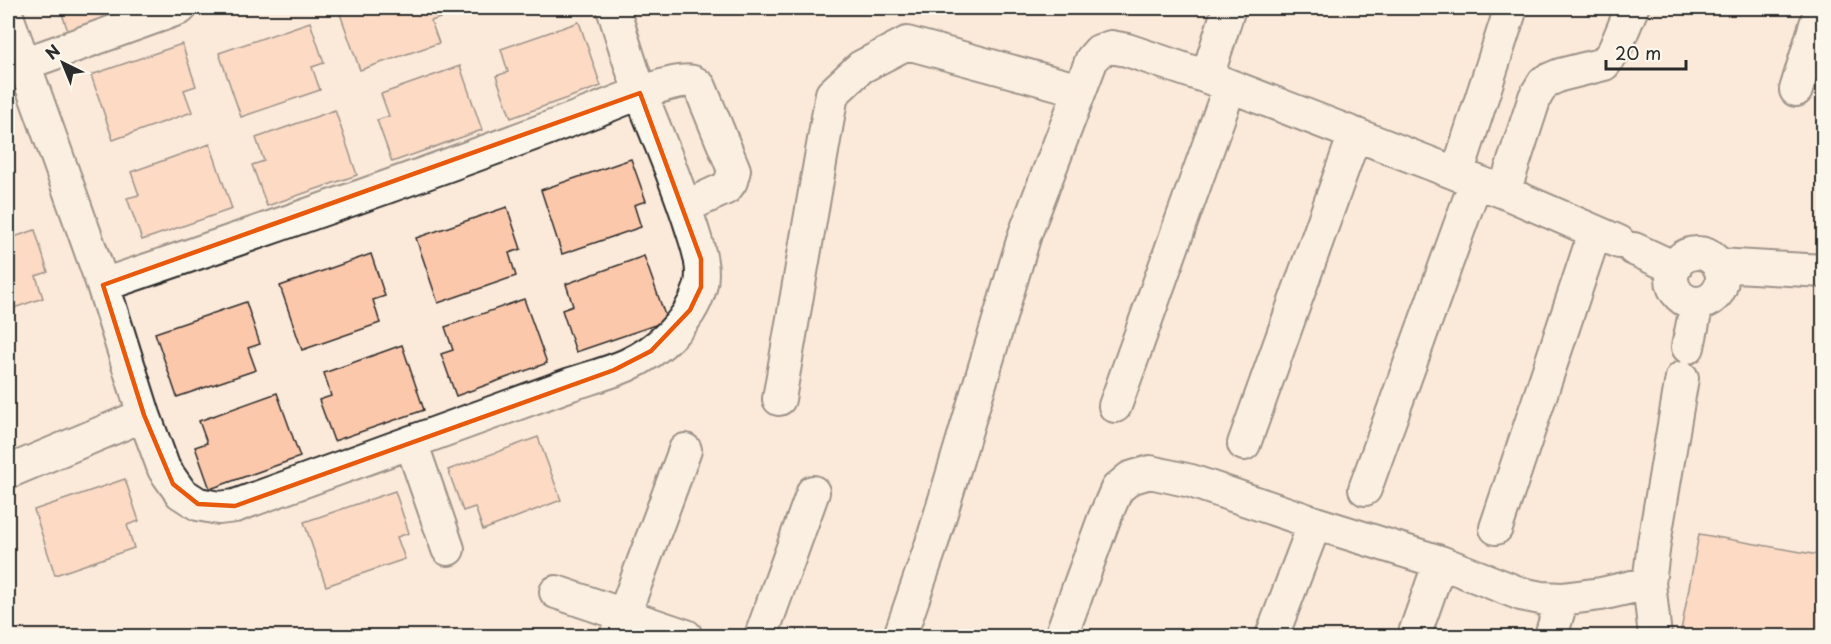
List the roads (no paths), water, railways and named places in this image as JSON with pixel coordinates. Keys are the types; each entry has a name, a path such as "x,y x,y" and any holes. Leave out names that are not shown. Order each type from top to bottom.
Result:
{"street":[{"path":"24,64 180,8"},
{"path":"8,19 103,285 164,470 181,493 198,504 219,508 235,506 614,370 651,351 674,331 690,310 701,287 701,259 670,164 640,93 613,8"},
{"path":"1115,406 1218,82 1229,8"},
{"path":"1365,489 1479,182 1511,8"},
{"path":"1479,182 1544,82 1560,75 1604,64 1614,51 1632,8"},
{"path":"1796,90 1821,8"},
{"path":"779,399 832,94 861,67 908,43 1080,90"},
{"path":"900,636 931,546 1025,234 1092,59 1099,51 1111,47 1127,50 1218,82 1479,182 1675,268"},
{"path":"103,285 502,146 640,93 681,81 693,82 700,87 734,170 726,188 685,207"},
{"path":"1244,444 1355,134"},
{"path":"1496,528 1616,241"},
{"path":"1705,254 1713,258 1718,265 1722,275 1721,286 1716,295 1707,301 1688,302 1679,296 1674,287 1672,278 1675,268 1687,256 1705,254"},
{"path":"1718,265 1824,272"},
{"path":"1688,346 1697,303"},
{"path":"1655,636 1649,584 1682,378"},
{"path":"8,472 144,415"},
{"path":"411,442 447,549"},
{"path":"621,626 685,450"},
{"path":"1061,636 1117,489 1130,478 1150,472 1191,481 1440,562 1521,594 1562,599 1602,594 1649,584"},
{"path":"761,636 813,492"},
{"path":"1272,636 1315,523"},
{"path":"1414,636 1440,562"},
{"path":"556,591 621,626 686,636"},
{"path":"1551,636 1562,599"}]}
